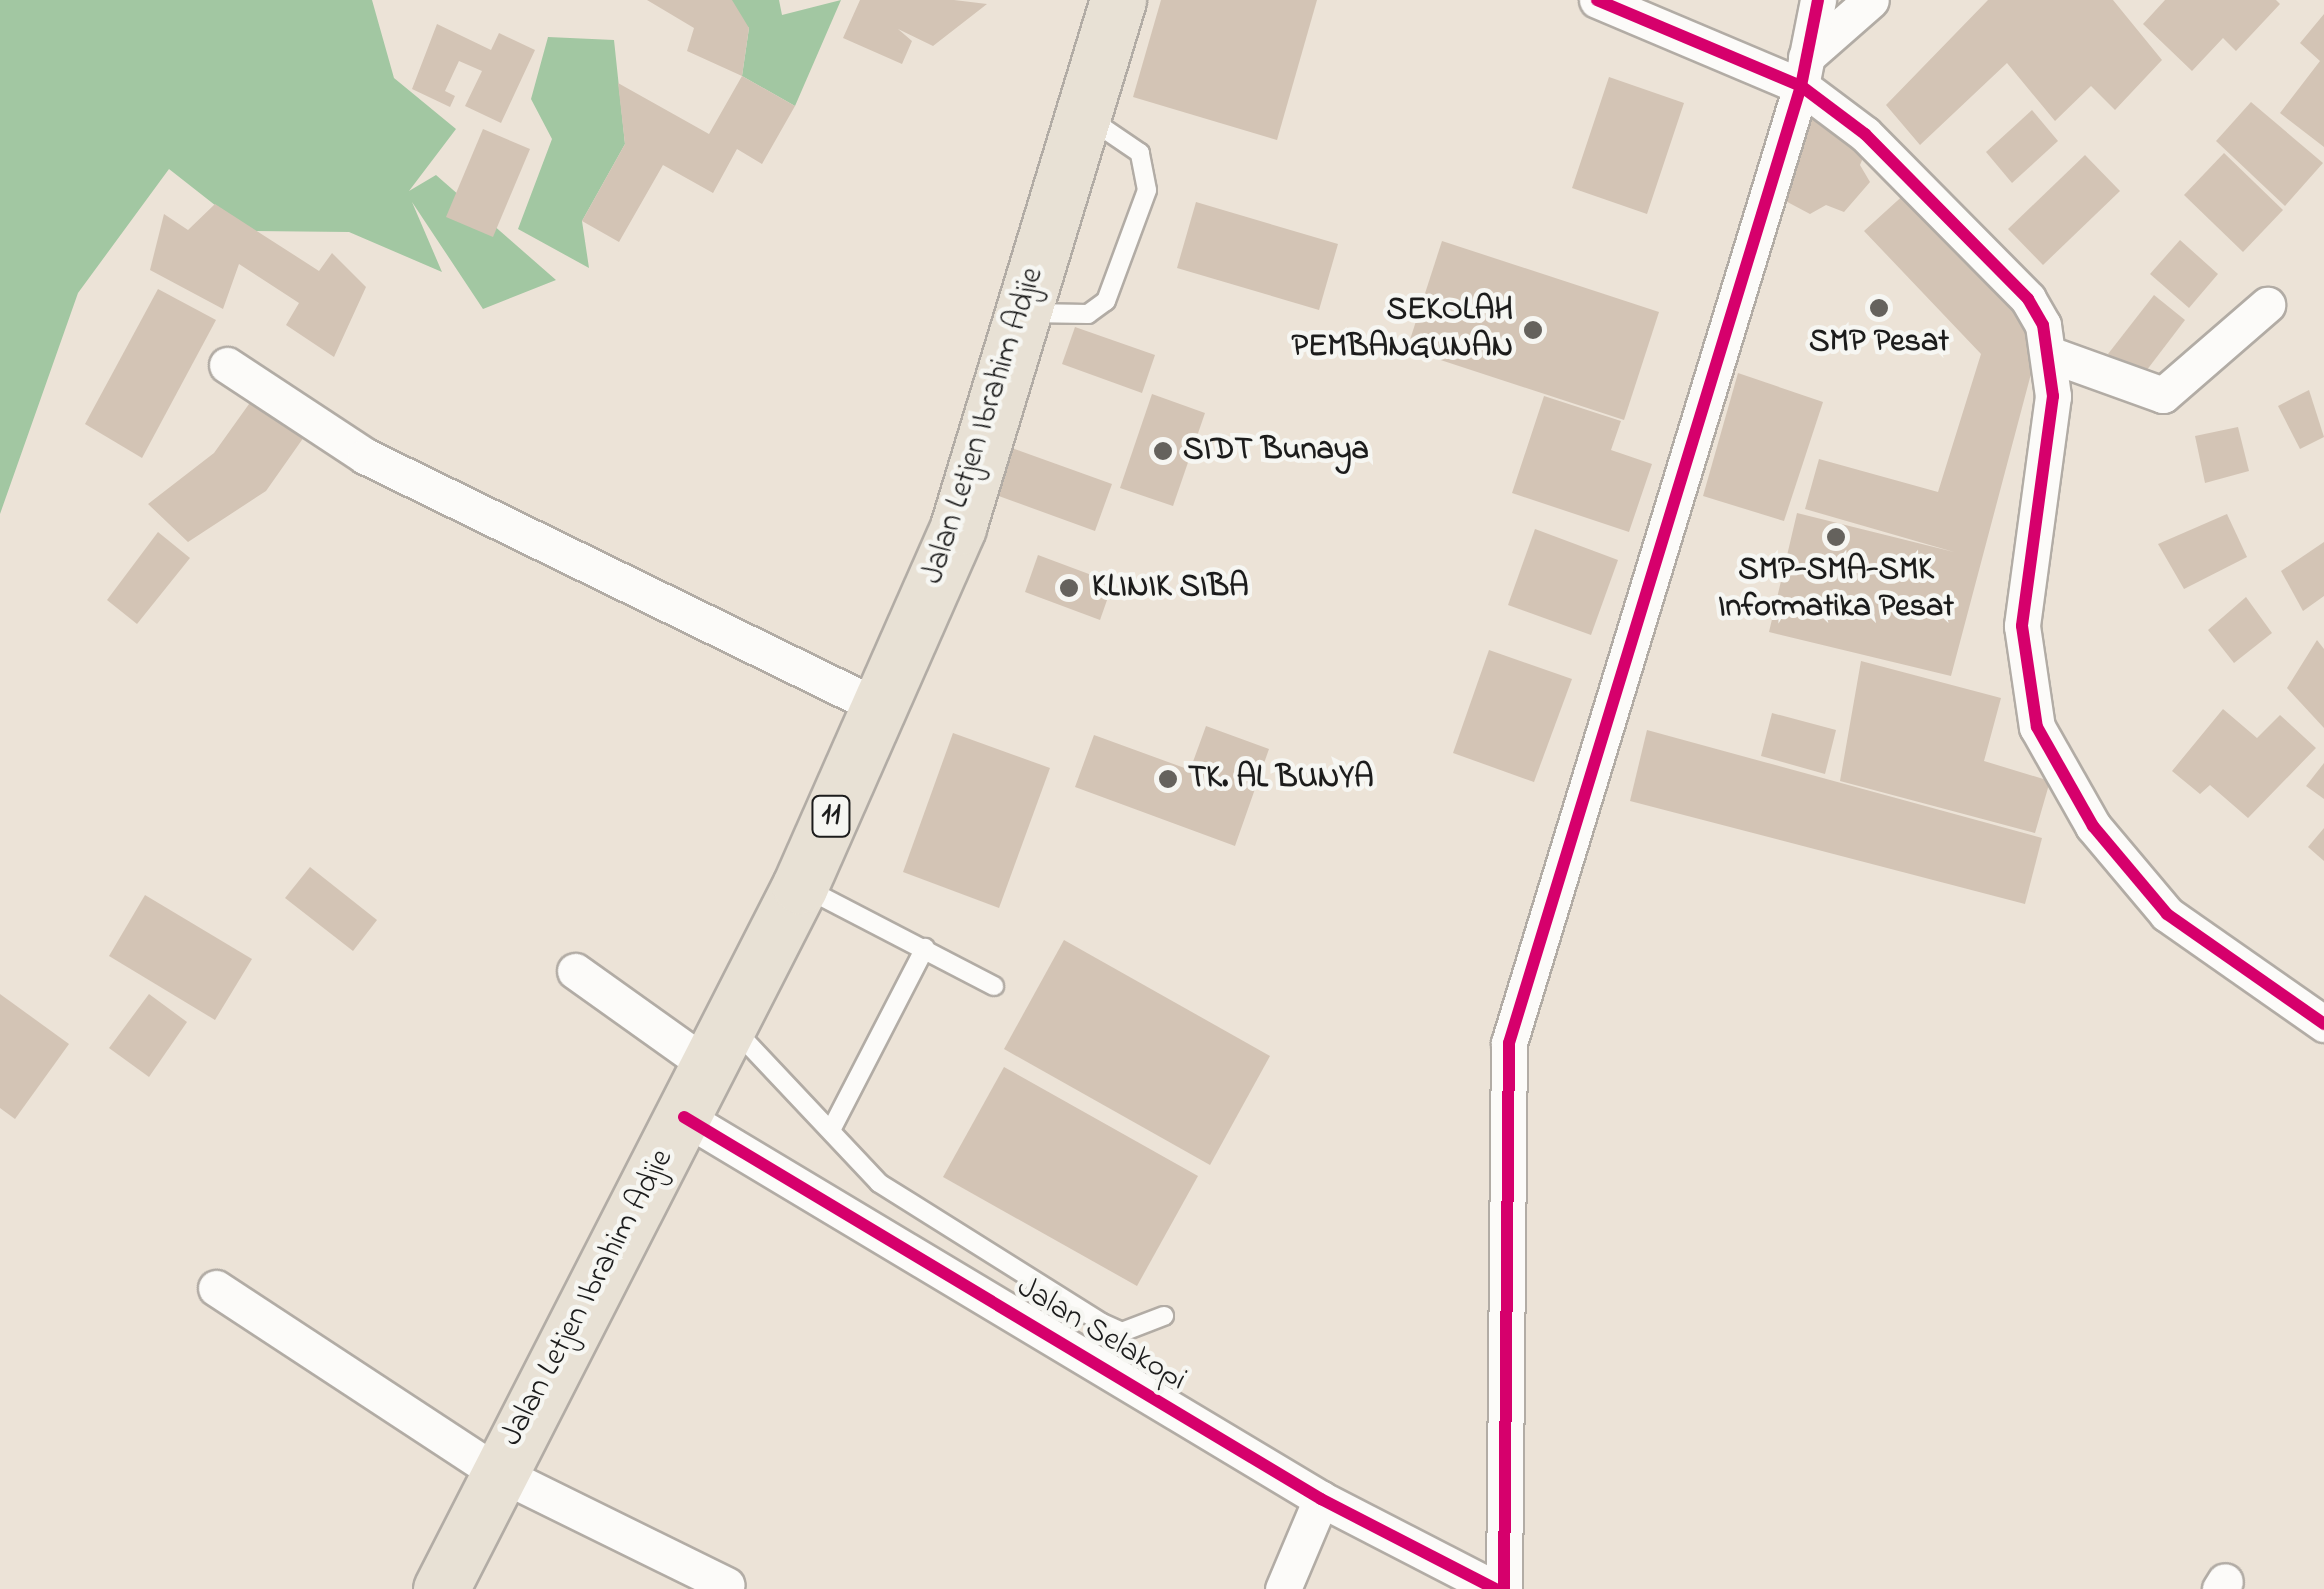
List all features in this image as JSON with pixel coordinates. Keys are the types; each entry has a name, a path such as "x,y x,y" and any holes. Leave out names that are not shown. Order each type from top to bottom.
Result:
{"main road":[{"name":"Jalan Letjen Ibrahim Adjie","path":"441,1589 495,1471 684,1117 800,886 958,527 1118,0"}],"street":[{"path":"1597,0 1804,72 2028,298 2049,354 2053,396 2022,626 2038,727 2092,826 2167,914 2324,1024"},
{"path":"1504,1589 1509,1044 1804,72 1818,0"},
{"path":"1804,72 1871,0"},
{"path":"2049,354 2163,395 2267,305"},
{"path":"228,365 380,463 879,707"},
{"path":"575,971 718,1044"},
{"name":"Jalan Selakopi","path":"684,1117 1321,1499 1495,1589"},
{"path":"216,1288 495,1471 727,1585"},
{"path":"1283,1589 1321,1499"}],"lane":[{"path":"1023,313 1088,314 1106,301 1147,190 1140,153 1120,131 1084,116"},
{"path":"800,886 994,986"},
{"path":"831,1130 925,948"},
{"path":"718,1044 831,1130 878,1183 1102,1323 1122,1332 1164,1316"}],"green space":[{"path":"0,0 372,0 394,78 456,129 409,191 436,175 556,280 483,309 412,202 442,272 349,232 248,231 169,169 78,293 0,514"},
{"path":"720,0 779,0 782,15 841,0 795,106 742,76 749,28"},
{"path":"548,37 614,40 625,144 582,221 589,268 518,229 552,139 531,99"}],"building":[{"path":"647,0 732,0 749,28 742,76 687,51 694,28"},
{"path":"860,0 987,4 933,46 898,29 912,41 902,64 843,38"},
{"path":"1161,0 1317,0 1277,140 1133,97"},
{"path":"1988,0 2113,0 2162,60 2115,110 2091,86 2055,121 2007,63 1920,145 1886,105"},
{"path":"2165,0 2276,0 2280,4 2236,51 2223,38 2192,71 2143,24"},
{"path":"2324,14 2324,147 2280,113 2320,61 2300,43"},
{"path":"437,24 491,50 499,33 535,50 501,123 465,106 482,71 459,61 445,91 455,96 450,107 412,89"},
{"path":"742,76 795,106 762,164 737,149 713,193 663,165 619,242 582,221 625,144 618,83 709,134"},
{"path":"1609,77 1684,103 1647,214 1572,188"},
{"path":"1812,98 1868,146 1860,165 1870,182 1844,212 1826,205 1810,214 1778,197"},
{"path":"2251,102 2323,163 2285,206 2216,141"},
{"path":"2032,110 2058,141 2012,183 1986,152"},
{"path":"483,129 530,149 493,237 446,217"},
{"path":"2224,153 2283,210 2243,252 2184,195"},
{"path":"2085,155 2120,191 2043,265 2008,229"},
{"path":"1908,191 2041,336 1951,676 1769,632 1797,513 1954,552 1805,509 1819,459 1938,492 1981,354 1864,231"},
{"path":"1196,202 1338,244 1319,310 1177,268"},
{"path":"215,204 319,271 332,253 366,287 334,357 286,325 299,303 239,264 223,309 150,270 164,214 188,230"},
{"path":"2180,240 2218,274 2189,308 2150,274"},
{"name":"SEKOLAH PEMBANGUNAN","path":"1442,241 1659,312 1624,420 1407,349"},
{"path":"158,289 216,320 142,458 85,424"},
{"path":"2154,295 2185,320 2140,379 2108,354"},
{"path":"1075,327 1155,355 1142,393 1062,364"},
{"path":"1738,373 1823,402 1784,521 1703,496"},
{"path":"259,390 311,427 266,491 188,542 148,504 214,453"},
{"path":"2309,390 2324,437 2300,449 2278,406"},
{"name":"SIDT Bunaya","path":"1152,394 1205,413 1173,506 1120,488"},
{"path":"1544,396 1621,421 1611,450 1652,464 1629,532 1512,493"},
{"path":"2238,427 2249,471 2205,483 2195,436"},
{"path":"1012,448 1112,484 1095,531 996,495"},
{"path":"2227,514 2247,557 2184,589 2158,544"},
{"path":"1535,529 1618,560 1591,635 1508,605"},
{"path":"158,532 190,558 137,624 107,600"},
{"path":"2324,542 2324,596 2303,611 2281,571"},
{"name":"KLINIK SIBA","path":"1038,555 1113,583 1100,620 1025,592"},
{"path":"2246,597 2272,633 2234,663 2208,630"},
{"path":"2317,640 2324,649 2324,728 2287,688"},
{"path":"1489,650 1572,679 1534,782 1453,753"},
{"path":"1861,661 2001,698 1984,761 2050,781 2035,833 1840,781"},
{"path":"2223,709 2257,738 2280,715 2316,748 2248,818 2210,785 2200,794 2172,771"},
{"path":"1772,713 1836,730 1825,774 1761,756"},
{"name":"TK. AL BUNYA","path":"1206,726 1269,749 1235,846 1075,787 1094,735 1190,770"},
{"path":"1647,730 2042,838 2025,904 1630,801"},
{"path":"953,733 1050,768 999,908 903,872"},
{"path":"2324,763 2324,799 2306,786"},
{"path":"2324,828 2324,861 2308,847"},
{"path":"310,867 377,920 353,951 285,898"},
{"path":"145,895 252,959 215,1020 109,956"},
{"path":"1064,940 1270,1056 1210,1165 1004,1049"},
{"path":"0,994 69,1044 15,1119 0,1108"},
{"path":"149,994 187,1022 149,1077 109,1048"},
{"path":"1004,1067 1198,1176 1137,1286 943,1177"}],"cycle path":[{"path":"1597,0 1801,86 1865,134 2028,299 2043,325 2053,396 2022,626 2037,727 2093,826 2167,914 2324,1024"},
{"path":"1504,1589 1509,1043 1801,86 1818,0"},
{"path":"684,1117 1321,1499 1495,1589"}],"place":[{"name":"SMP Pesat","path":"1879,308"},
{"name":"SEKOLAH PEMBANGUNAN","path":"1533,330"},
{"name":"SIDT Bunaya","path":"1163,451"},
{"name":"SMP-SMA-SMK Informatika Pesat","path":"1836,537"},
{"name":"KLINIK SIBA","path":"1069,588"},
{"name":"TK. AL BUNYA","path":"1168,779"}]}
